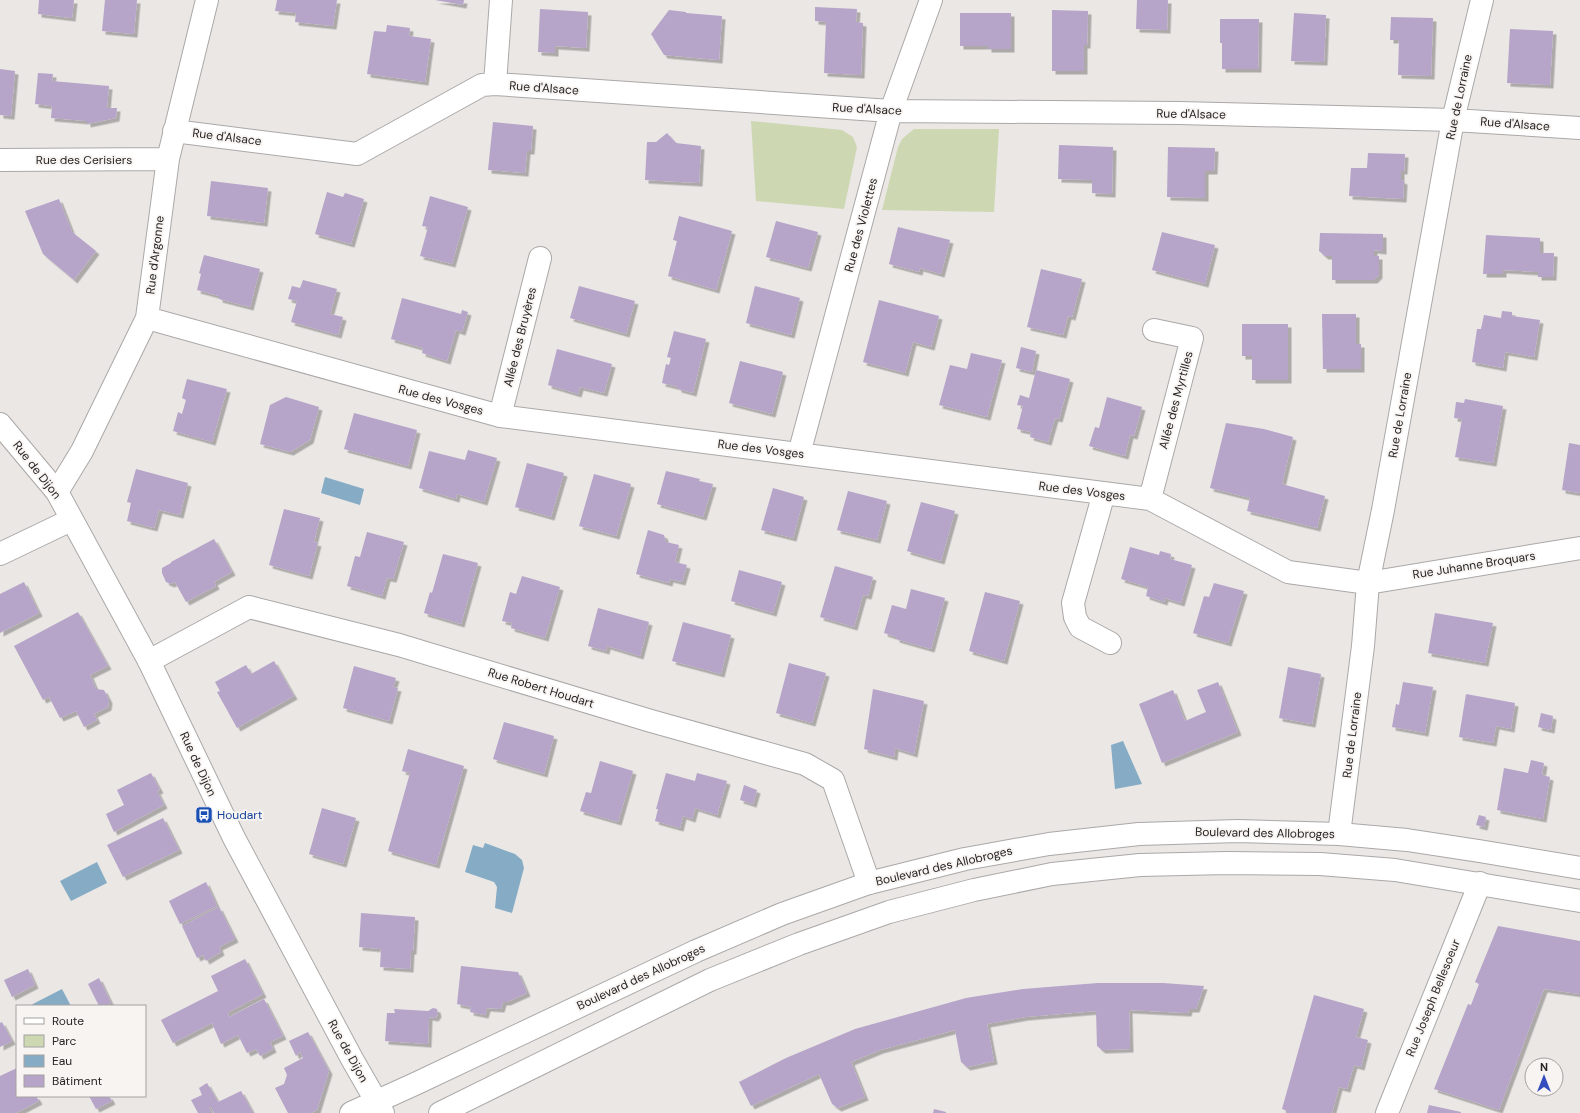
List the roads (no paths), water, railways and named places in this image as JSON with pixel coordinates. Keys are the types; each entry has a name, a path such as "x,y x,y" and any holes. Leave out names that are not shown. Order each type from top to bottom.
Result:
{"street":[{"name":"Rue d'Argonne","path":"57,492 82,451 148,318 168,159 207,0"},
{"path":"494,84 500,0"},
{"name":"Rue des Violettes","path":"800,454 891,111 931,0"},
{"name":"Rue de Lorraine","path":"1339,834 1362,646 1368,583 1383,510 1453,120 1482,0"},
{"name":"Rue d'Alsace","path":"174,131 357,154 482,85 494,84 891,111 1178,113 1453,120 1580,128"},
{"name":"Rue des Cerisiers","path":"0,160 168,159"},
{"name":"Allée des Bruyères","path":"500,416 540,258"},
{"name":"Rue des Vosges","path":"148,318 500,416 1150,500 1288,572 1368,583"},
{"name":"Allée des Myrtilles","path":"1150,500 1192,338 1154,330"},
{"name":"Rue de Dijon","path":"0,424 57,492 149,661 234,838 379,1107"},
{"path":"1104,494 1073,603 1075,617 1080,627 1110,643"},
{"path":"0,554 71,520"},
{"name":"Rue Juhanne Broquars","path":"1368,583 1580,548"},
{"name":"Rue Robert Houdart","path":"149,661 249,607 399,644 651,721 805,764 833,780 870,883"},
{"name":"Boulevard des Allobroges","path":"351,1113 379,1107 415,1084 696,951 782,914 870,883 965,859 1049,844 1139,834 1238,831 1339,834 1407,840 1465,848 1580,868"},
{"path":"440,1113 710,980 798,944 889,912 974,890 1052,874 1140,865 1228,863 1320,864 1395,870 1580,900"},
{"name":"Rue Joseph Bellesoeur","path":"1387,1113 1480,883"}],"water":[{"path":"325,477 364,489 360,505 321,493"},
{"path":"1123,741 1142,784 1115,789 1111,745"},
{"path":"485,843 515,854 522,860 524,868 512,913 495,908 497,887 494,882 465,872 473,845 483,848"},
{"path":"97,862 107,883 71,901 60,881"},
{"path":"62,989 70,1005 31,1005"}],"place":[{"name":"Houdart","path":"204,815"}]}
